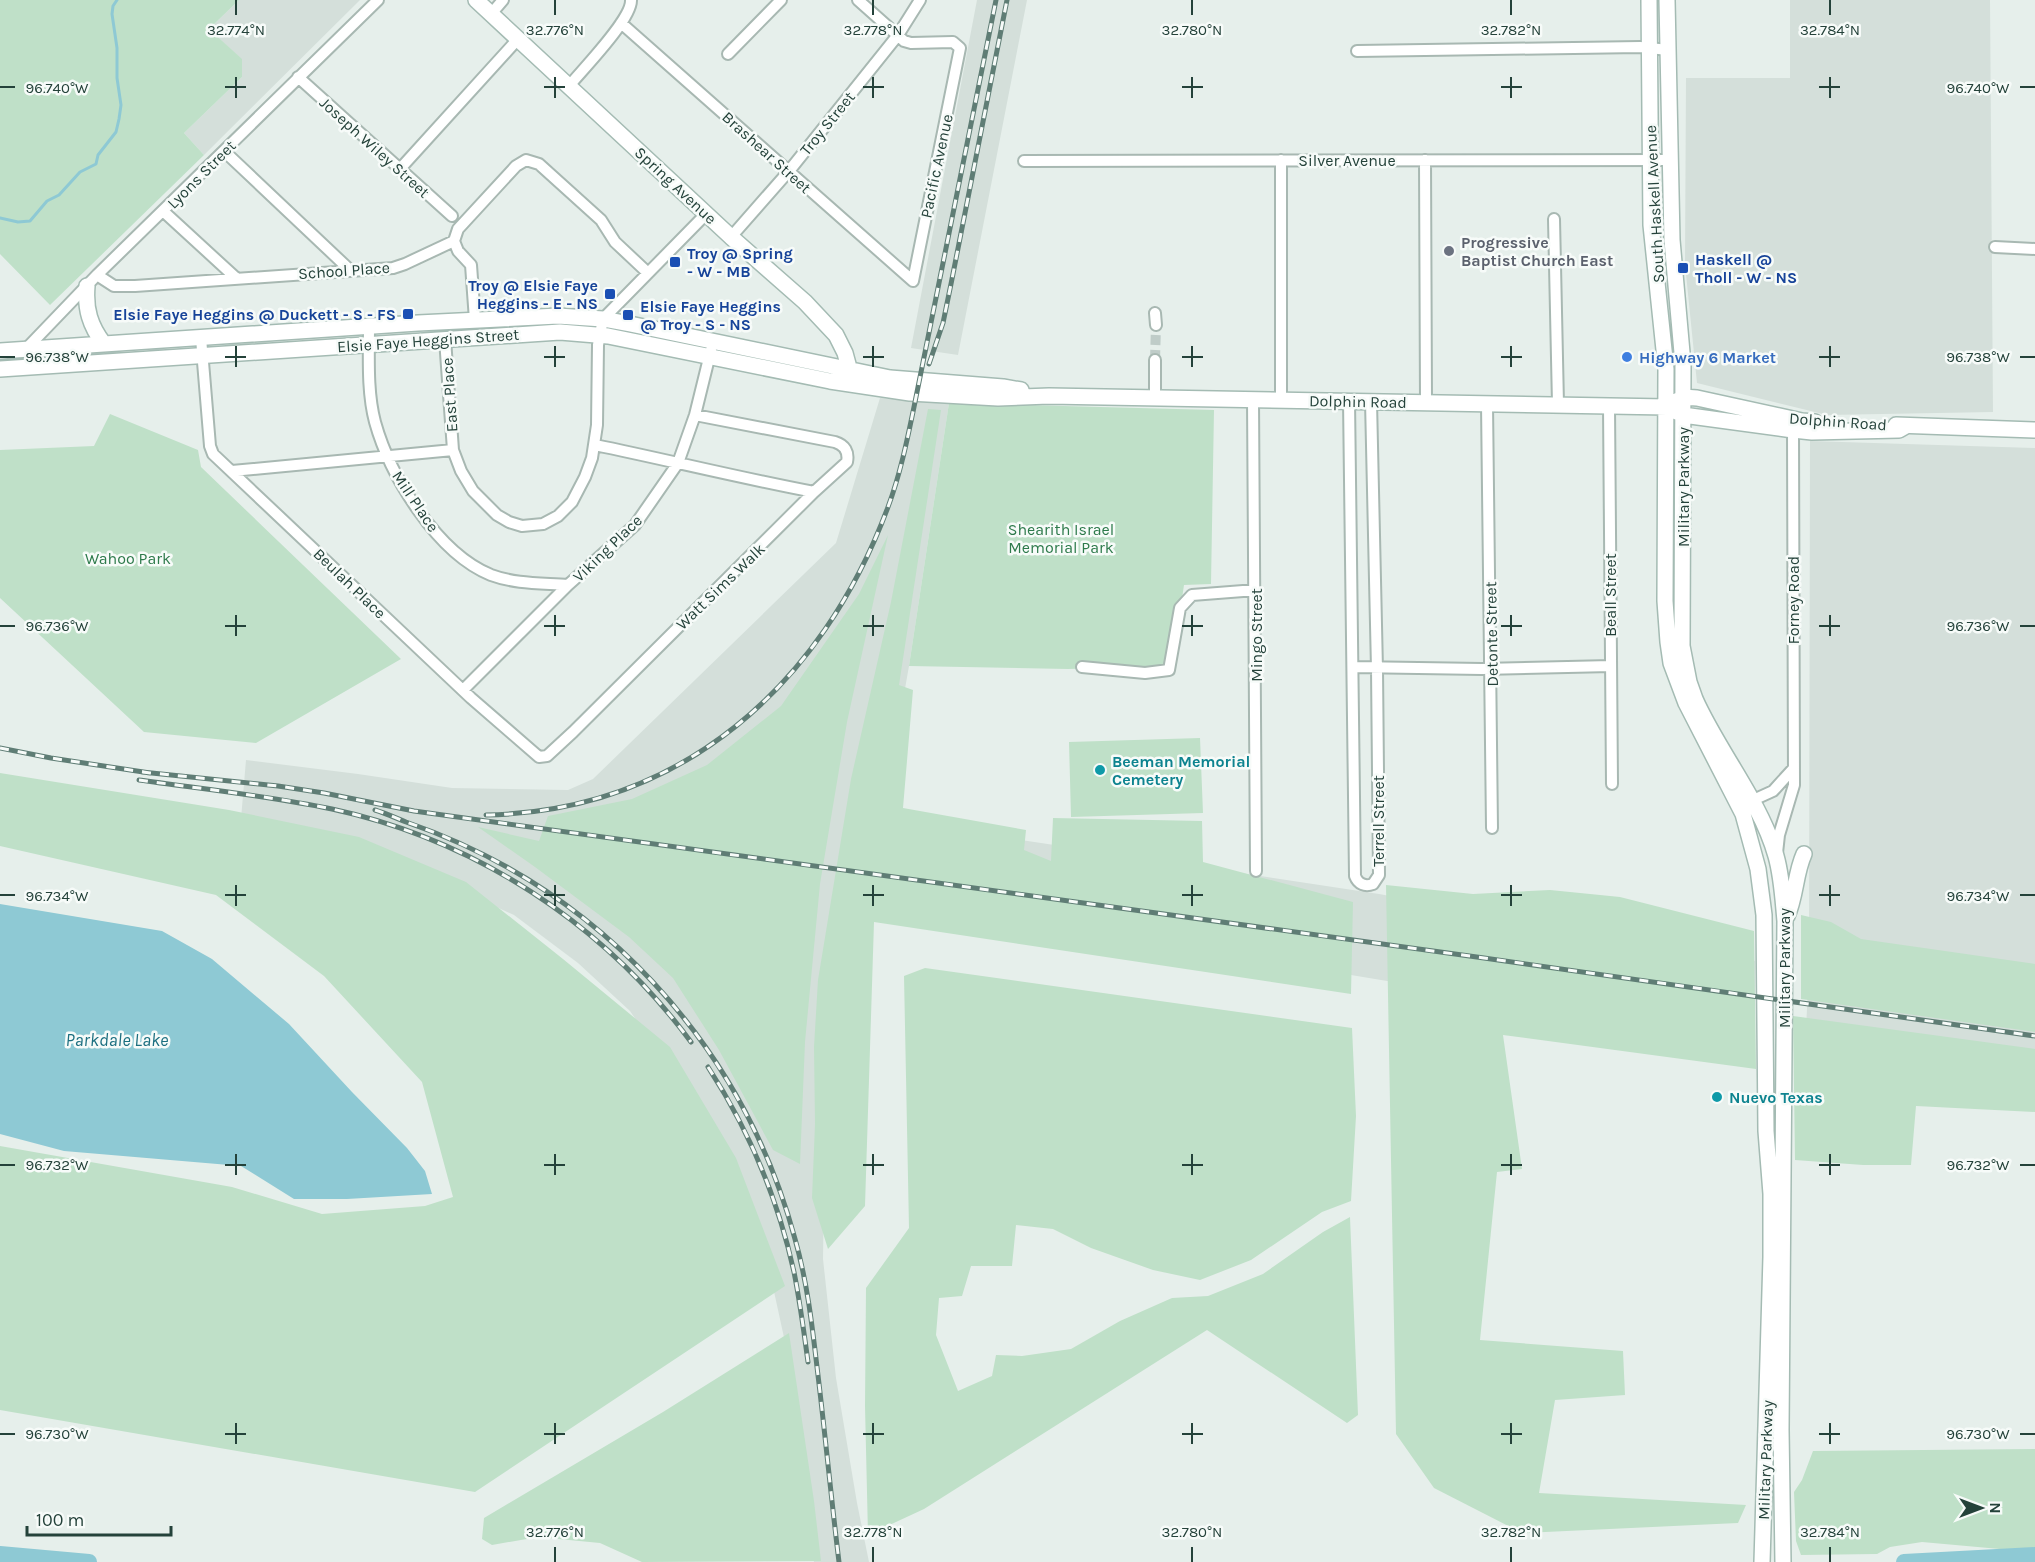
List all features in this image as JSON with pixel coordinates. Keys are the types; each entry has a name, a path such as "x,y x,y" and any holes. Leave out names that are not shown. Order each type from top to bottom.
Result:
{"main road":[{"name":"Spring Avenue","path":"476,0 731,237 806,302 836,335 851,377"},
{"name":"South Haskell Avenue","path":"1649,0 1652,241 1665,345 1667,407"},
{"name":"South Haskell Avenue","path":"1668,0 1672,240 1683,364 1683,397"},
{"path":"1652,241 1672,240"},
{"path":"92,280 86,298 91,325 104,344"},
{"name":"Elsie Faye Heggins Street","path":"0,351 369,326 558,316 603,319 713,341 851,377"},
{"name":"Elsie Faye Heggins Street","path":"0,369 560,332 600,335 709,357 851,377"},
{"name":"Dolphin Road","path":"851,377 922,393 998,398 1155,397 1609,405 1667,407 1683,415 1793,430 1864,432 1899,430 1906,426"},
{"name":"Dolphin Road","path":"1683,397 1707,400 1802,421 2035,430"},
{"path":"1667,407 1683,397"},
{"name":"Military Parkway","path":"1683,397 1683,646 1685,662 1689,682 1701,712 1747,808 1764,915 1766,1131 1771,1194 1775,1396 1784,1502 1783,1562"},
{"name":"Military Parkway","path":"1667,407 1665,601 1671,663 1678,687 1692,718 1747,808 1766,830 1776,856 1783,890 1785,921 1784,1132 1775,1396 1763,1501 1762,1562"},
{"path":"1785,921 1793,903 1795,882 1804,855"},
{"path":"1766,1131 1784,1132"}],"street":[{"name":"Lyons Street","path":"26,349 92,280 378,0"},
{"path":"491,14 503,0"},
{"path":"569,86 621,23 631,8 631,0"},
{"path":"728,54 781,0"},
{"path":"858,0 898,35"},
{"name":"Troy Street","path":"731,237 789,171 898,35 920,0"},
{"name":"Brashear Street","path":"621,23 913,281"},
{"name":"Pacific Avenue","path":"898,35 908,42 952,42 960,51 913,281"},
{"path":"399,170 519,39"},
{"path":"1357,51 1649,48 1668,50"},
{"name":"Joseph Wiley Street","path":"298,77 452,216"},
{"path":"224,151 351,271"},
{"path":"475,320 471,265 454,246 454,241 458,229 522,161 530,160 539,164 601,220 615,242 648,273"},
{"path":"1281,160 1281,399"},
{"path":"1425,160 1426,402"},
{"name":"Silver Avenue","path":"1024,161 1670,160"},
{"path":"164,210 236,278"},
{"path":"600,335 603,319 707,213"},
{"path":"1554,219 1558,404"},
{"name":"School Place","path":"92,280 114,285 135,286 385,269 405,264 454,241"},
{"path":"1995,247 2035,249"},
{"name":"Mill Place","path":"369,326 371,404 375,422 387,457 422,517 459,556 474,567 506,580 568,585"},
{"name":"East Place","path":"445,339 453,450 461,471 473,491 485,504 509,522 522,526 533,526 543,524 558,516 572,502 585,477 595,445 600,335"},
{"name":"Beulah Place","path":"201,338 210,446 213,454 465,693"},
{"name":"Viking Place","path":"465,693 568,585 635,525 678,463 695,415 713,341"},
{"path":"1155,360 1155,397"},
{"name":"Mingo Street","path":"1253,399 1256,871"},
{"name":"Terrell Street","path":"1349,400 1355,876 1366,886 1373,884 1379,875 1371,401"},
{"name":"Detonte Street","path":"1487,404 1492,669 1492,828"},
{"name":"Beall Street","path":"1609,405 1612,784"},
{"name":"Watt Sims Walk","path":"465,693 538,757 547,756 847,462 847,452 841,444 695,415"},
{"name":"Forney Road","path":"1776,856 1779,835 1794,785 1793,430"},
{"path":"595,445 735,477 814,492"},
{"path":"232,471 453,450"},
{"path":"1083,667 1145,674 1168,670 1180,608 1192,595 1256,590"},
{"path":"1354,668 1492,669 1611,666"},
{"path":"1747,808 1773,791 1793,769"}],"shaded area":[{"path":"239,0 360,0 204,155 184,133 242,77 241,59 209,29"},
{"path":"977,0 1027,0 958,355 911,348"},
{"path":"1790,0 1990,0 1993,412 1827,415 1697,383 1685,264 1686,78 1790,78"},
{"path":"880,398 949,403 909,666 882,819 1379,894 1755,961 1754,1039 844,891 825,1112 823,1259 836,1378 869,1562 814,1562 785,1342 763,1241 691,1101 630,1011 578,963 514,915 442,882 241,819 246,760 452,788 568,790 593,779 836,543"},
{"path":"1810,441 2035,448 2035,1074 1805,1051 1809,966"}],"green space":[{"path":"0,0 239,0 209,29 242,59 242,77 184,133 204,155 50,305 0,254"},
{"name":"Shearith Israel Memorial Park","path":"949,403 1214,410 1211,584 1184,585 1172,666 1068,669 909,666"},
{"path":"928,409 941,410 899,685 913,690 903,808 1026,830 1024,850 1051,861 1053,818 1202,821 1203,862 1353,902 1351,994 874,922 865,1206 828,1249 812,1198 815,1124 814,1047 818,980 851,779 891,602"},
{"name":"Wahoo Park","path":"110,414 198,450 201,467 401,659 256,743 144,732 0,598 0,450 94,446"},
{"path":"888,535 847,722 820,884 805,1042 800,1164 773,1150 719,1050 673,978 629,937 478,827 539,841 548,816 632,799 707,765 781,706 859,594"},
{"path":"1200,738 1203,813 1071,817 1069,742"},
{"path":"0,773 229,810 359,837 466,882 670,1047 736,1158 785,1286 475,1492 0,1410 0,1146 232,1187 322,1214 425,1206 453,1197 422,1082 324,976 216,895 0,846"},
{"path":"1386,885 1473,894 1550,890 1620,897 1754,931 1756,1069 1503,1035 1522,1169 1497,1172 1480,1340 1623,1351 1625,1395 1555,1400 1539,1493 1746,1505 1738,1523 1522,1533 1434,1488 1396,1434"},
{"path":"1801,915 1831,922 1861,939 2035,964 2035,1032 1801,999"},
{"path":"925,968 1352,1028 1356,1116 1351,1201 1322,1212 1251,1260 1200,1280 1153,1270 1091,1248 1053,1229 1016,1225 1012,1266 971,1266 962,1296 939,1298 936,1335 958,1391 992,1376 996,1355 1022,1356 1071,1349 1120,1321 1172,1298 1208,1296 1263,1274 1323,1232 1350,1217 1358,1415 1347,1423 1207,1330 924,1509 868,1535 865,1406 866,1288 909,1228 904,976"},
{"path":"1793,1016 2035,1049 2035,1112 1916,1106 1911,1165 1863,1165 1795,1160"},
{"path":"789,1333 821,1561 642,1562 600,1543 538,1537 492,1545 482,1539 484,1518 663,1412"},
{"path":"2035,1449 2035,1549 2022,1551 1922,1542 1890,1547 1877,1554 1801,1555 1796,1541 1794,1492 1802,1480 1813,1451"}],"water":[{"name":"Parkdale Lake","path":"0,904 162,931 212,959 289,1024 407,1148 425,1171 432,1194 347,1199 294,1199 241,1166 64,1151 0,1134"}],"waterway":[{"path":"0,218 18,222 30,221 47,201 59,195 80,172 96,164 98,155 116,132 121,105 112,14 117,0"},
{"path":"0,1554 89,1562"},
{"path":"1904,1562 2035,1555"}],"tunnel":[{"path":"1155,360 1156,325"}],"railway":[{"path":"486,815 557,808 622,790 682,763 736,726 783,682 825,630 860,571 888,507 900,470 996,0"},
{"path":"929,364 943,323 1007,0"},
{"path":"0,748 150,773"},
{"path":"142,772 278,786 414,811 2035,1036"},
{"path":"139,780 260,796 332,809 385,823 437,842 486,865 533,893 577,925 618,960 657,999 691,1042"},
{"path":"375,810 476,851 540,887 599,931 653,982 699,1038 739,1100 771,1168 795,1239 803,1271 813,1335 839,1562"},
{"path":"708,1067 749,1140 780,1218 794,1272 808,1362"}],"place":[{"name":"Progressive Baptist Church East","path":"1449,251"},
{"name":"Troy @ Spring - W - MB","path":"675,262"},
{"name":"Haskell @ Tholl - W - NS","path":"1683,268"},
{"name":"Troy @ Elsie Faye Heggins - E - NS","path":"610,294"},
{"name":"Elsie Faye Heggins @ Duckett - S - FS","path":"408,314"},
{"name":"Elsie Faye Heggins @ Troy - S - NS","path":"628,315"},
{"name":"Highway 6 Market","path":"1627,357"},
{"name":"Beeman Memorial Cemetery","path":"1100,770"},
{"name":"Nuevo Texas","path":"1717,1097"}]}
